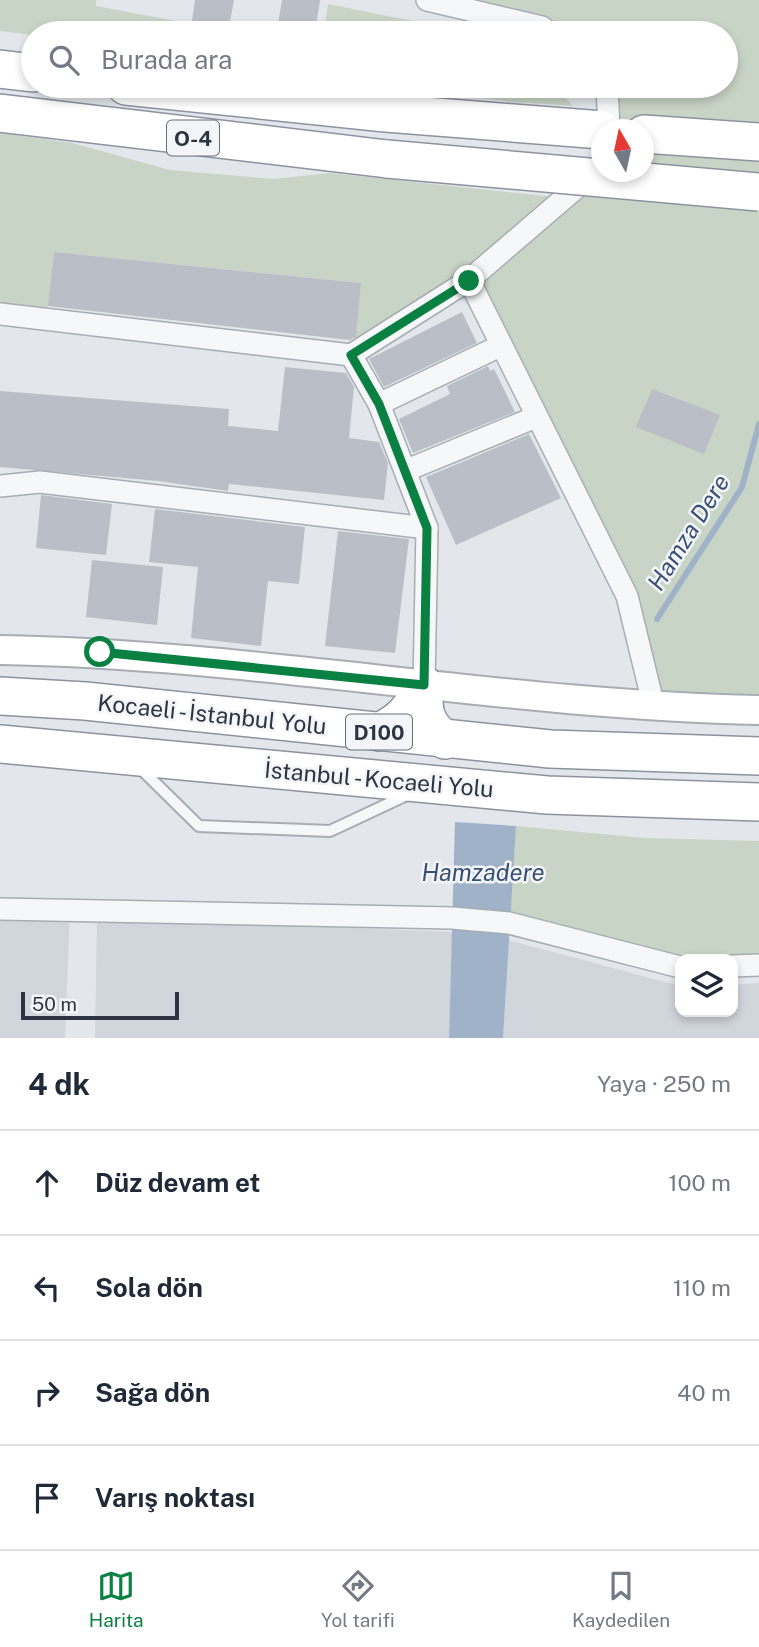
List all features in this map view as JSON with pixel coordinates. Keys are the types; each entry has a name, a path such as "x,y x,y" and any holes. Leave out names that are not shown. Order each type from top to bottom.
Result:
{"highway":[{"path":"0,69 21,72"},
{"name":"O-4","path":"242,98 591,129"},
{"name":"O-4","path":"0,113 387,159 759,192"},
{"path":"654,135 759,142"},
{"path":"379,732 397,723 410,711 424,685"},
{"path":"424,685 423,712 429,728 445,740"},
{"name":"Kocaeli - İstanbul Yolu","path":"0,696 85,701 550,749 759,756"},
{"name":"İstanbul - Kocaeli Yolu","path":"0,744 547,795 742,801"},
{"path":"742,801 759,818"}],"main road":[{"path":"0,650 100,652 654,707 759,710"}],"street":[{"path":"427,0 516,21"},
{"path":"608,98 608,119"},
{"path":"0,314 351,355 469,281 591,175"},
{"path":"469,281 627,596 654,707"},
{"path":"379,404 500,346"},
{"path":"351,355 379,404 407,470 427,528 424,685"},
{"path":"407,470 536,417"},
{"path":"0,486 40,482 427,528"},
{"path":"0,909 452,918 509,923 675,966"},
{"path":"738,966 759,965"}],"lane":[{"path":"127,755 199,826 330,831 429,784"}],"shaded area":[{"path":"0,909 70,911 65,1038 0,1038"},
{"path":"97,917 452,932 449,1038 95,1038"},
{"path":"508,940 675,985 675,1017 738,1017 738,985 759,983 759,1038 503,1038"}],"green space":[{"path":"0,0 96,0 96,6 176,21 21,21 21,34 0,31"},
{"path":"427,0 759,0 759,710 654,707 627,596 469,280 591,175 591,182 654,182 654,119 609,119 608,98 738,98 738,21 505,21"},
{"path":"328,4 412,21 326,21"},
{"path":"484,98 566,98 573,106"},
{"path":"0,133 72,143 170,170 274,179 330,173 555,197 466,270 355,340 361,283 54,252 47,319 0,314"},
{"path":"516,826 644,838 759,841 759,956 675,954 675,958 509,923"}],"water":[{"name":"Hamzadere","path":"455,822 516,826 503,1038 449,1038"}],"building":[{"path":"195,0 234,0 230,21 192,21"},
{"path":"282,0 320,0 317,21 278,21"},
{"path":"54,252 361,283 356,337 350,340 48,306"},
{"path":"462,312 477,343 384,387 369,359"},
{"path":"488,366 490,371 494,369 515,412 413,453 399,419 450,394 447,386"},
{"path":"285,367 346,373 354,387 349,438 379,442 388,463 384,500 229,484 228,491 158,481 0,467 0,391 229,409 228,426 278,431"},
{"path":"652,389 720,415 704,454 636,427"},
{"path":"529,434 561,498 456,545 426,477"},
{"path":"41,495 112,504 106,555 36,548"},
{"path":"155,509 305,527 299,584 268,581 261,646 191,638 198,567 149,562"},
{"path":"338,531 409,539 395,653 325,646"},
{"path":"92,560 163,567 157,625 86,617"}],"waterway":[{"name":"Hamza Dere","path":"657,619 742,487 759,424"}],"route":[{"path":"100,652 424,685 427,528 407,470 379,404 351,355 469,281"}]}
